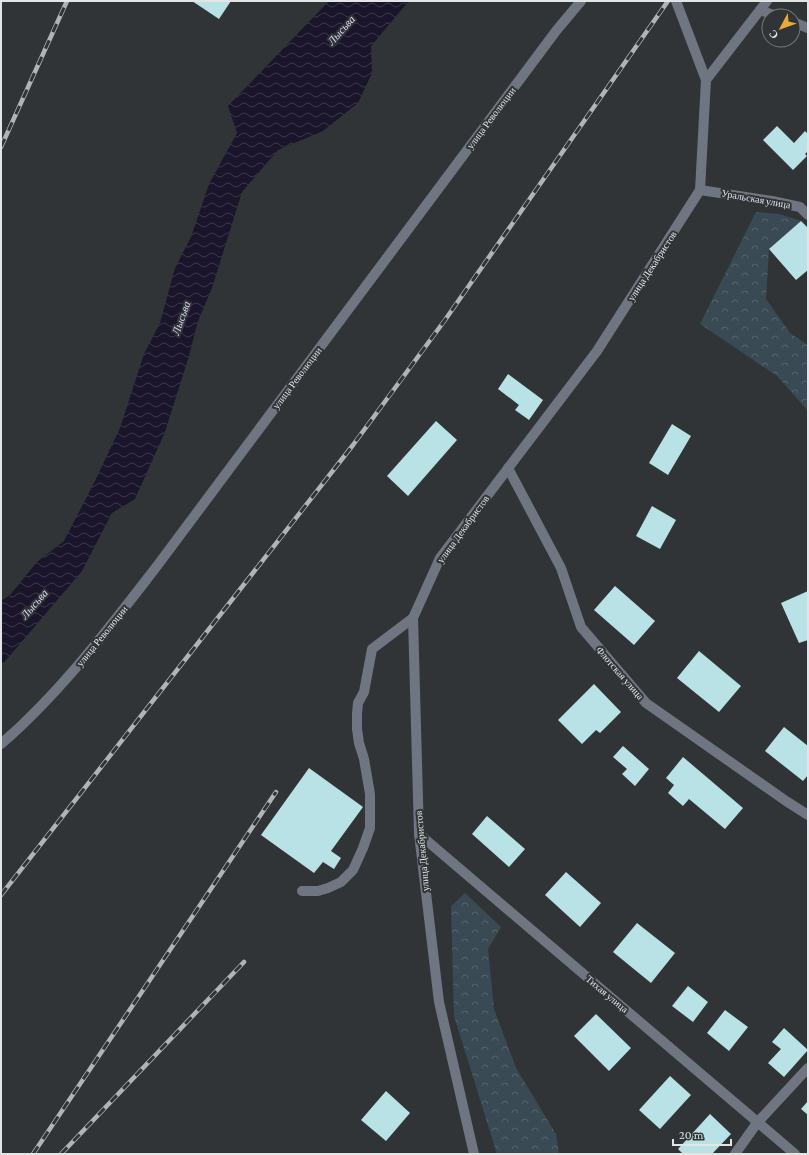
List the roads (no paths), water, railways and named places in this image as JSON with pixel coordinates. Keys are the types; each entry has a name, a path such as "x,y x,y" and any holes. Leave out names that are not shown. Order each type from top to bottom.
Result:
{"street":[{"name":"улица Революции","path":"1,744 14,733 70,676 112,624 167,553 556,31 580,1"},
{"path":"676,1 706,80"},
{"path":"706,80 767,1"},
{"name":"улица Декабристов","path":"474,1154 438,1002 419,834 413,618 440,558 597,352 700,190 706,80"},
{"name":"Уральская улица","path":"700,190 793,205 800,207 808,215"},
{"name":"Флотская улица","path":"508,468 561,568 581,627 646,703 808,815"},
{"path":"302,891 318,891 341,882 353,870 363,848 370,828 370,809 367,776 357,729 358,703 364,692 372,649 413,618"},
{"name":"Тихая улица","path":"419,834 795,1154"},
{"path":"734,1154 757,1122 808,1068"}],"water":[{"name":"Лысьва","path":"329,1 409,1 371,46 372,73 358,103 323,131 278,150 242,192 212,288 198,321 189,356 165,432 135,499 112,513 82,571 1,666 1,601 10,595 37,562 64,541 120,428 144,354 160,323 175,268 191,237 209,184 237,133 228,106"}],"railway":[{"path":"1,147 67,1"},
{"path":"1,895 353,445 445,320 668,1"},
{"path":"33,1154 276,792"},
{"path":"61,1154 244,962"}]}
